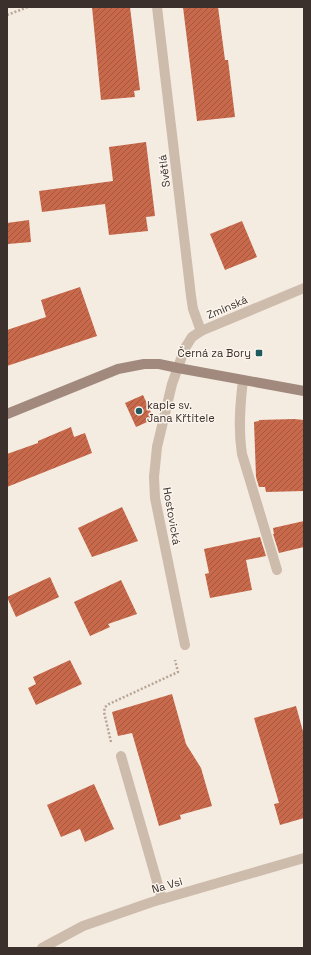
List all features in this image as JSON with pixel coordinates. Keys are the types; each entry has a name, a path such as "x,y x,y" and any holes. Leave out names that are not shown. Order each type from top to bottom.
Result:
{"main road":[{"path":"7,414 118,369 144,364 159,364 304,391"}],"street":[{"name":"Světlá","path":"157,7 191,296 201,331"},
{"name":"Zminská","path":"178,368 185,348 192,338 201,331 304,288"},
{"name":"Hostovická","path":"178,368 172,384 157,447 154,488 186,645"},
{"path":"243,380 239,417 242,454 277,570"},
{"path":"121,756 162,899"},
{"name":"Na Vsi","path":"42,948 83,926 162,899 304,858"}],"path":[{"path":"7,15 28,7"},
{"path":"121,756 114,752 104,712 105,707 178,672 175,656"}],"building":[{"path":"92,7 130,7 140,90 134,91 135,97 101,100"},
{"path":"183,7 218,7 225,60 228,60 235,117 197,121"},
{"path":"146,142 155,216 146,217 148,231 109,235 105,204 42,212 39,191 113,181 109,147"},
{"path":"29,220 31,242 8,244 7,223"},
{"path":"242,221 257,257 225,270 210,234"},
{"path":"80,287 97,336 7,366 7,330 46,317 41,300"},
{"name":"kaple sv. Jana Křtitele","path":"143,395 154,419 136,427 125,403"},
{"path":"259,420 304,420 304,491 266,492 265,487 259,487 256,477 254,422"},
{"path":"71,427 74,437 85,433 92,453 7,487 7,454 38,443 38,441"},
{"path":"122,507 138,541 92,557 78,528"},
{"path":"304,521 304,547 279,553 273,534 273,528"},
{"path":"260,537 266,556 246,560 252,590 210,598 205,574 209,573 204,549"},
{"path":"50,577 59,597 16,617 7,597"},
{"path":"121,580 137,614 108,624 110,627 90,636 74,602"},
{"path":"70,660 82,684 36,705 28,688 36,684 33,677"},
{"path":"172,694 186,744 201,768 212,806 180,815 181,819 159,826 132,733 118,736 112,712"},
{"path":"296,706 304,735 304,818 280,825 274,804 279,803 254,718"},
{"path":"94,784 114,829 85,842 80,829 61,837 47,805"}],"place":[{"name":"Černá za Bory","path":"259,353"},
{"name":"kaple sv. Jana Křtitele","path":"139,411"}]}
